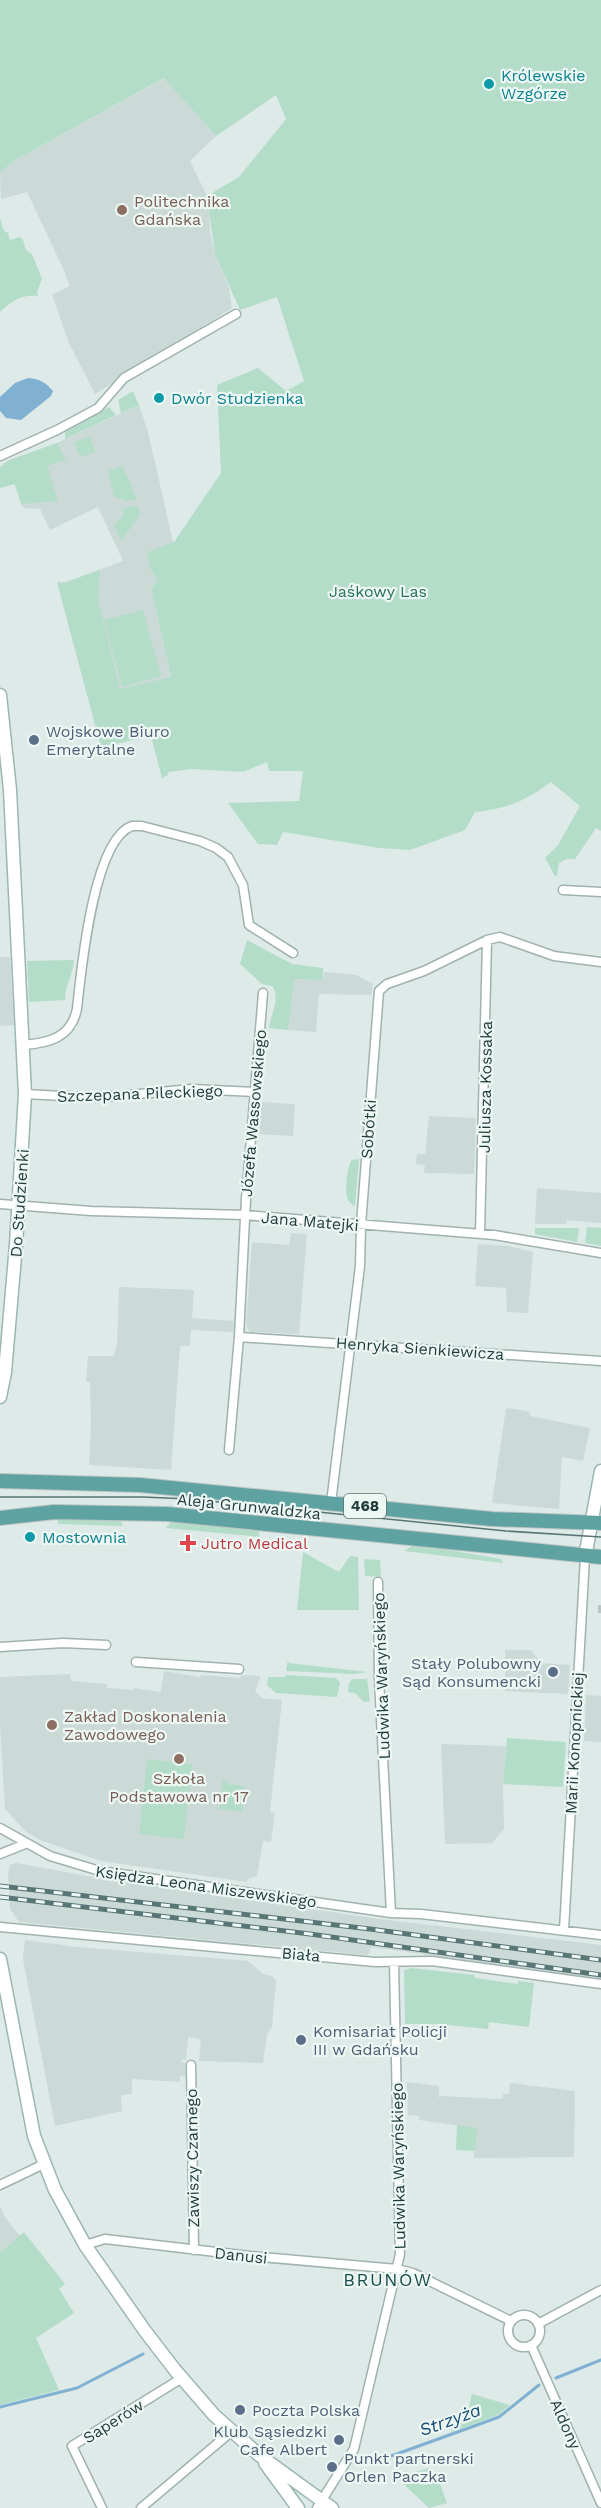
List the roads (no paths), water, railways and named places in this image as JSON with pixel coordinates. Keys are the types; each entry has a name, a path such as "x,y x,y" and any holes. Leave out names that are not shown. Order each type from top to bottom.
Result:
{"main road":[{"name":"Do Studzienki","path":"0,695 10,790 25,1094 19,1205 4,1333 0,1397"},
{"path":"585,1557 595,1523 601,1471"},
{"name":"Aleja Grunwaldzka","path":"0,1481 140,1485 492,1519 595,1523"},
{"name":"Aleja Grunwaldzka","path":"0,1518 54,1512 167,1514 601,1557"},
{"path":"0,1959 27,2105 44,2164 61,2202 85,2245 145,2331 182,2378 231,2432 319,2503 332,2508"},
{"path":"259,2455 298,2508"}],"street":[{"path":"0,456 98,408 124,378 236,314"},
{"path":"23,1045 62,1037 73,1024 78,1009 90,909 119,834 128,827 137,825 168,832 200,841 222,852 240,876 249,925 293,954"},
{"path":"562,890 601,892"},
{"path":"487,940 500,937 554,956 601,962"},
{"name":"Sobótki","path":"331,1503 360,1266 361,1225 379,991 387,984 424,971 487,940"},
{"name":"Juliusza Kossaka","path":"480,1234 487,940"},
{"name":"Józefa Wassowskiego","path":"229,1450 263,993"},
{"name":"Szczepana Pileckiego","path":"25,1094 118,1096 192,1089 255,1092"},
{"name":"Jana Matejki","path":"0,1204 91,1211 245,1215 480,1234 601,1252"},
{"name":"Henryka Sienkiewicza","path":"239,1337 601,1361"},
{"name":"Marii Konopnickiej","path":"564,1930 585,1557"},
{"name":"Ludwika Waryńskiego","path":"378,1582 379,1679 391,1913"},
{"path":"0,1647 63,1643 106,1645"},
{"path":"136,1662 239,1669"},
{"name":"Księdza Leona Miszewskiego","path":"0,1828 25,1844 56,1858 100,1871 391,1913 421,1914 601,1935"},
{"path":"0,1854 25,1844"},
{"name":"Biała","path":"0,1927 394,1963 432,1961 601,1984"},
{"name":"Ludwika Waryńskiego","path":"319,2503 332,2487 354,2449 398,2269 400,2254 394,1963"},
{"name":"Zawiszy Czarnego","path":"191,2065 194,2250"},
{"path":"0,2186 44,2164"},
{"name":"Danusi","path":"85,2245 105,2239 194,2250 398,2269 413,2273 511,2321"},
{"path":"538,2324 601,2290"},
{"path":"522,2315 534,2319 538,2324 539,2334 531,2345 519,2346 510,2338 508,2327 511,2321 522,2315"},
{"name":"Aldony","path":"531,2345 601,2503"},
{"name":"Saperów","path":"102,2508 72,2446 182,2378"},
{"path":"141,2508 231,2432"}],"water":[{"path":"28,378 45,383 53,391 51,396 21,420 6,418 0,411 0,397 15,383"}],"waterway":[{"path":"0,2407 77,2388 143,2354"},
{"name":"Strzyża","path":"556,2378 601,2360"},
{"name":"Strzyża","path":"361,2462 375,2461 394,2455 499,2417 539,2385"}],"tram line":[{"path":"0,1497 189,1499 506,1531 601,1537"}],"railway":[{"path":"0,1886 370,1929 601,1960"},
{"path":"0,1897 310,1934 601,1975"}],"place":[{"name":"Królewskie Wzgórze","path":"489,84"},
{"name":"Politechnika Gdańska","path":"122,210"},
{"name":"Dwór Studzienka","path":"159,398"},
{"name":"Wojskowe Biuro Emerytalne","path":"34,740"},
{"name":"Mostownia","path":"30,1537"},
{"name":"Jutro Medical","path":"188,1543"},
{"name":"Stały Polubowny Sąd Konsumencki","path":"553,1672"},
{"name":"Zakład Doskonalenia Zawodowego","path":"52,1725"},
{"name":"Szkoła Podstawowa nr 17","path":"179,1759"},
{"name":"Komisariat Policji III w Gdańsku","path":"301,2040"},
{"name":"Poczta Polska","path":"240,2410"},
{"name":"Klub Sąsiedzki Cafe Albert","path":"339,2440"},
{"name":"Punkt partnerski Orlen Paczka","path":"332,2467"}],"district":[{"name":"BRUNÓW","path":"388,2280"}],"park label":[{"name":"Jaśkowy Las","path":"378,591"}]}
